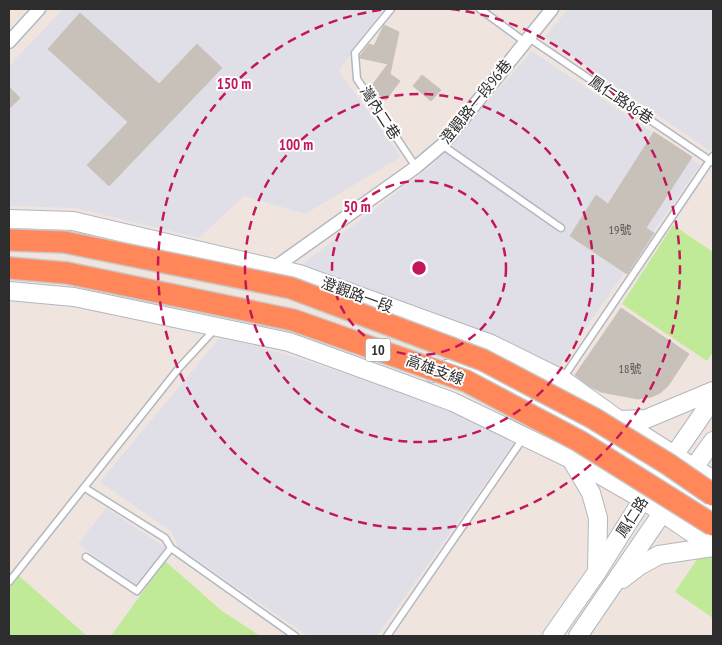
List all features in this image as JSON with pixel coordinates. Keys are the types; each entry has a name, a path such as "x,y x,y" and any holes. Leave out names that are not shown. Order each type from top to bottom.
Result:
{"highway":[{"name":"高雄支線","path":"9,240 64,242 291,288 483,360 592,418 668,464 713,495"},
{"name":"高雄支線","path":"9,268 67,272 293,320 466,381 580,441 713,525"}],"street":[{"path":"9,42 39,9"},
{"name":"澄觀路一段96巷","path":"274,268 416,167 442,145 552,9"},
{"name":"澄觀路一段","path":"9,219 73,221 299,274 491,344 562,379 619,420 674,455 686,479"},
{"path":"9,290 74,297 289,342 402,383 453,402 571,459 642,499 713,547"},
{"path":"402,383 458,366 538,405 657,479 713,480"},
{"path":"619,420 646,419 713,392"},
{"name":"鳳仁路","path":"552,636 597,572 642,499 713,399"},
{"name":"鳳仁路","path":"578,636 662,512 713,441"},
{"path":"571,459 591,493 598,518 597,572"},
{"path":"686,479 713,510"},
{"path":"612,586 639,566 660,555 713,547"}],"lane":[{"name":"灣內二巷","path":"391,9 355,53 357,79 416,167"},
{"name":"鳳仁路86巷","path":"480,9 712,159"},
{"path":"442,145 561,228"},
{"path":"562,379 712,159"},
{"path":"9,582 180,368 217,327"},
{"path":"387,636 524,436"},
{"path":"85,488 165,538 171,548 295,636"},
{"path":"86,557 137,591 171,548"}],"shaded area":[{"path":"63,9 384,9 339,71 401,157 305,214 244,196 199,238 75,208 9,206 9,66"},
{"path":"568,9 713,9 713,146 710,151 545,37"},
{"path":"532,51 700,165 559,366 301,265 430,167"},
{"path":"221,336 300,359 464,413 515,441 377,636 308,636 178,547 172,532 100,482"},
{"path":"106,508 166,548 135,585 78,544"}],"green space":[{"path":"673,225 713,252 713,352 707,361 622,304"},
{"path":"713,554 713,618 675,592 700,555"},
{"path":"165,561 222,611 260,636 111,636"},
{"path":"18,575 87,636 9,636 9,589"}],"building":[{"path":"80,13 159,84 197,44 222,68 109,186 87,165 128,122 48,49"},
{"path":"384,25 399,32 390,74 400,81 386,100 370,88 388,64 360,58 369,44 374,46"},
{"path":"422,75 441,90 431,101 413,86"},
{"path":"9,87 20,98 9,109"},
{"path":"654,132 692,157 646,228 654,233 627,274 570,236 596,195 608,204"},
{"path":"621,308 689,354 668,386 660,393 651,397 638,399 601,392 589,386 575,375"}]}
